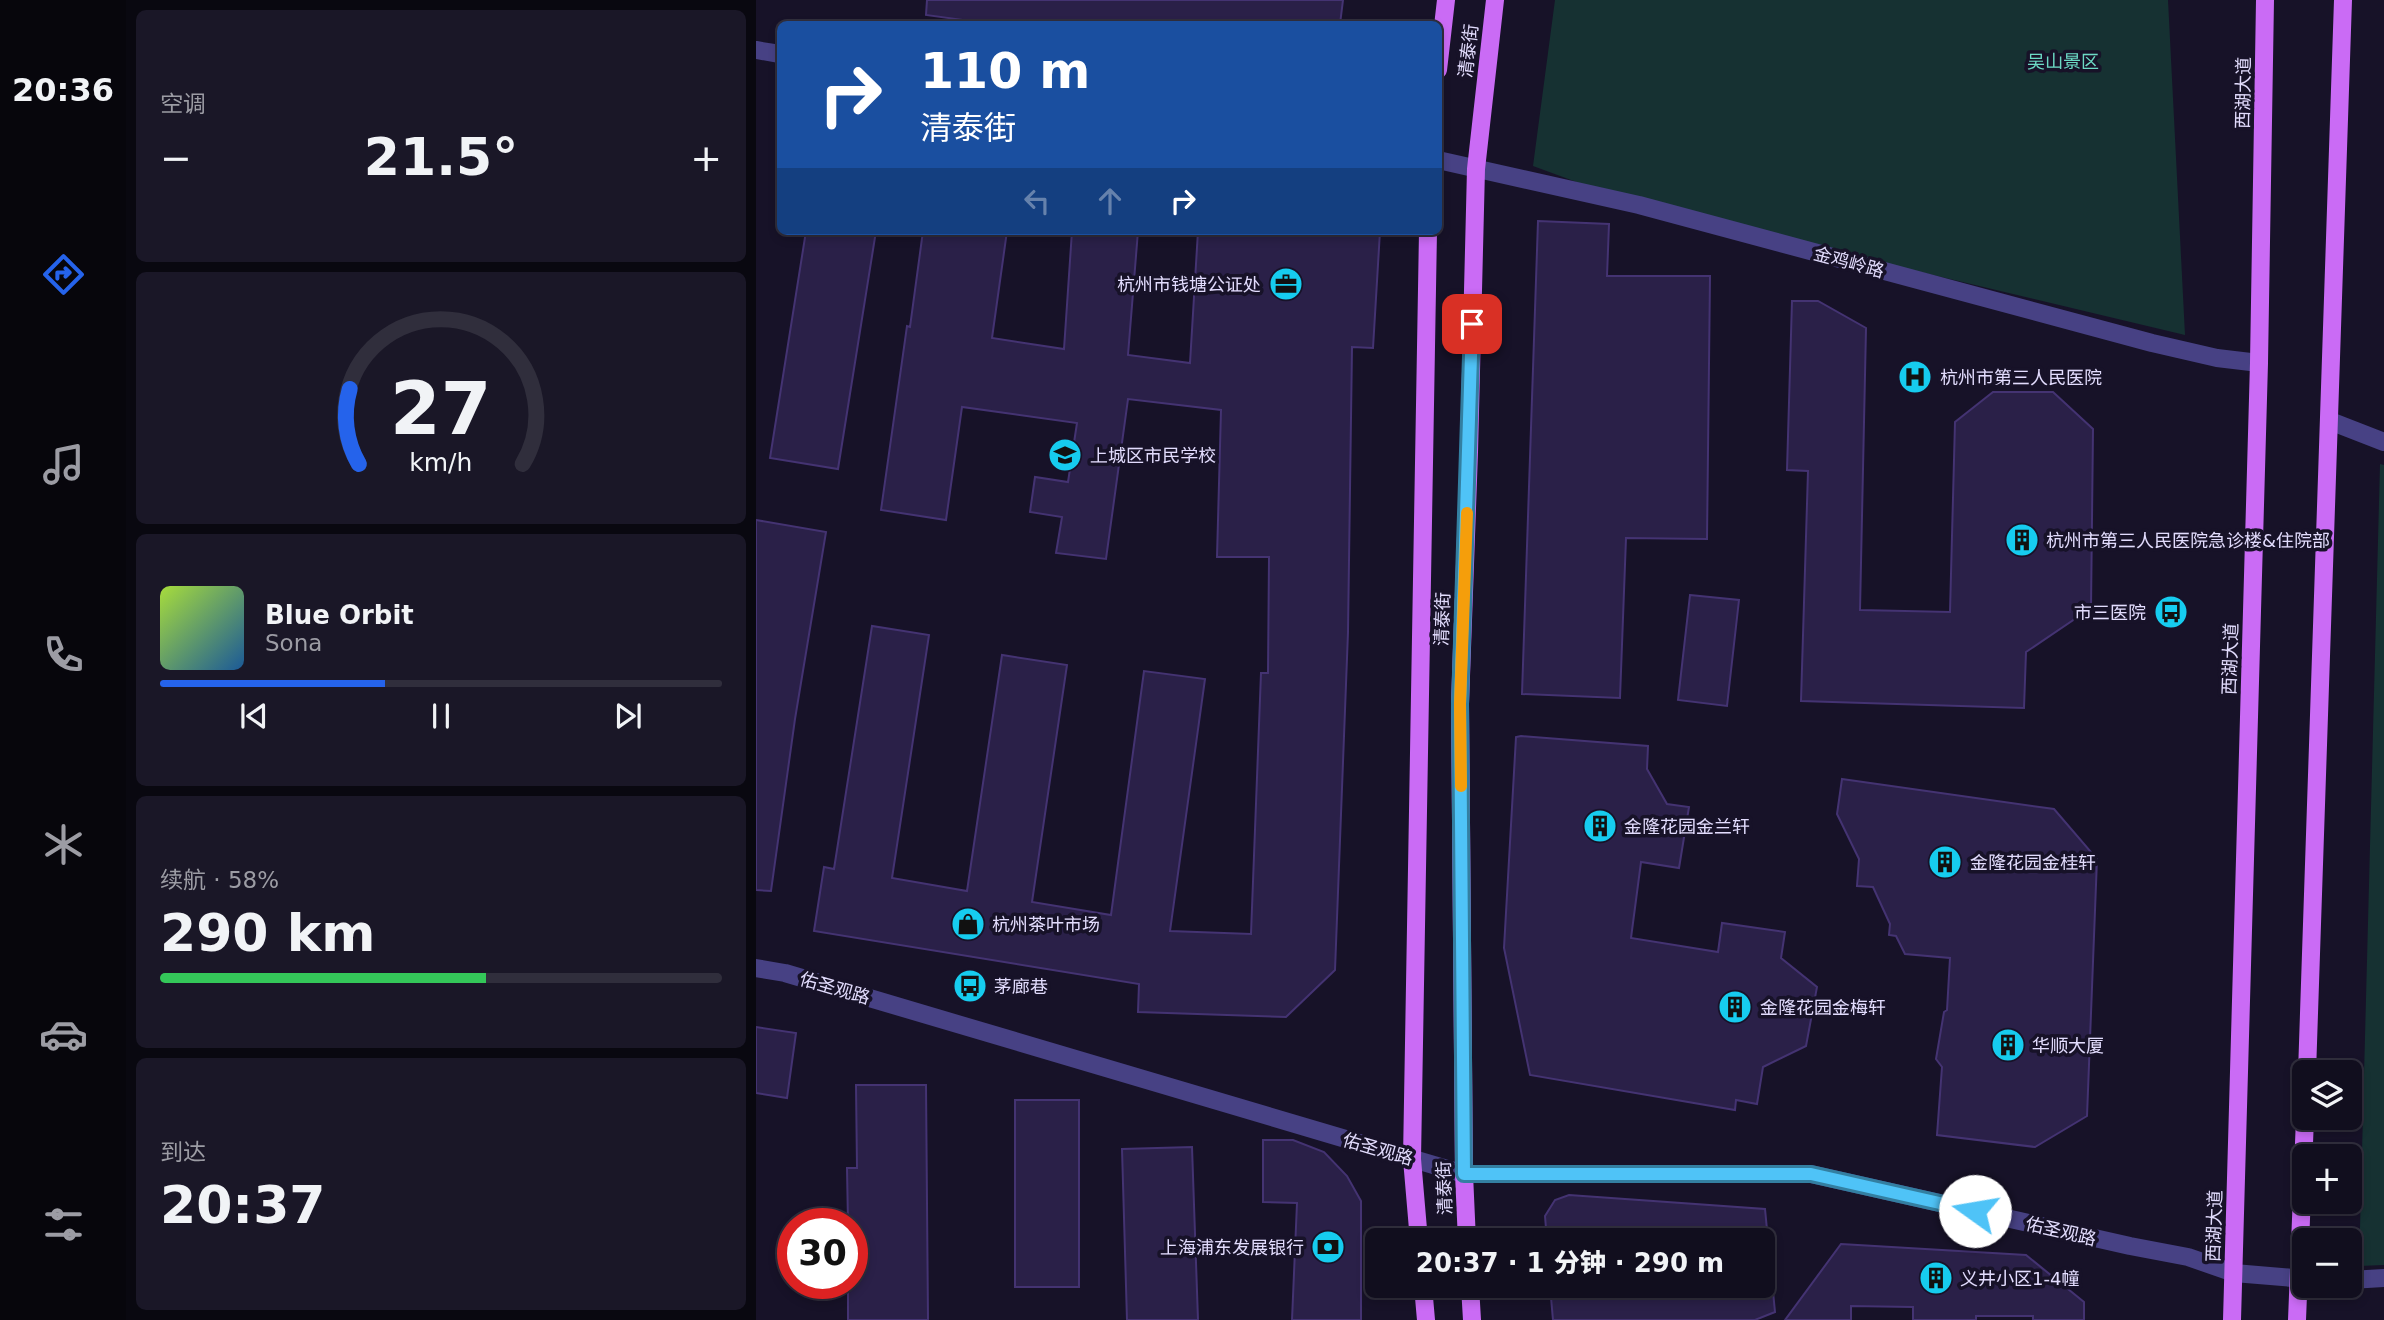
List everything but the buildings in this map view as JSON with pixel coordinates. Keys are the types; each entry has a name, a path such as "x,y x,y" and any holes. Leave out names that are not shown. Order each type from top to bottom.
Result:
{"main road":[{"name":"清泰街","path":"1442,35 1446,0"},
{"name":"清泰街","path":"1467,1228 1464,1174 1460,704 1476,169 1495,0"},
{"name":"西湖大道","path":"2232,1320 2259,363 2265,0"},
{"path":"2307,1060 2343,0"},
{"name":"清泰街","path":"1418,1228 1412,1159 1429,235"},
{"path":"2303,1228 2305,1130"},
{"path":"1424,1298 1426,1320"},
{"path":"1471,1298 1472,1320"},
{"path":"2297,1320 2300,1298"}],"street":[{"path":"756,50 777,54"},
{"name":"金鸡岭路","path":"1442,161 1639,205 2152,343 2217,358 2259,363"},
{"path":"2330,421 2384,442"},
{"name":"佑圣观路","path":"756,968 785,973 1464,1174 1811,1174 2130,1246 2188,1256 2234,1273 2292,1278"},
{"path":"2362,1279 2384,1278"}],"green space":[{"name":"吴山景区","path":"1555,0 2168,0 2185,335 1639,205 1533,166"},
{"path":"2380,464 2384,465 2384,1265 2362,1266 2362,1151"}],"slow traffic":[{"path":"1461,786 1460,704 1467,513"}],"place":[{"name":"杭州市钱塘公证处","path":"1286,284"},
{"name":"杭州市第三人民医院","path":"1915,377"},
{"name":"上城区市民学校","path":"1065,455"},
{"name":"杭州市第三人民医院急诊楼&住院部","path":"2022,540"},
{"name":"市三医院","path":"2171,612"},
{"name":"金隆花园金兰轩","path":"1600,826"},
{"name":"金隆花园金桂轩","path":"1945,862"},
{"name":"杭州茶叶市场","path":"968,924"},
{"name":"茅廊巷","path":"970,986"},
{"name":"金隆花园金梅轩","path":"1735,1007"},
{"name":"华顺大厦","path":"2008,1045"},
{"name":"上海浦东发展银行","path":"1328,1247"},
{"name":"义井小区1-4幢","path":"1936,1278"}],"route":[{"path":"1472,324 1460,704 1464,1174 1811,1174 1975,1211"}]}
